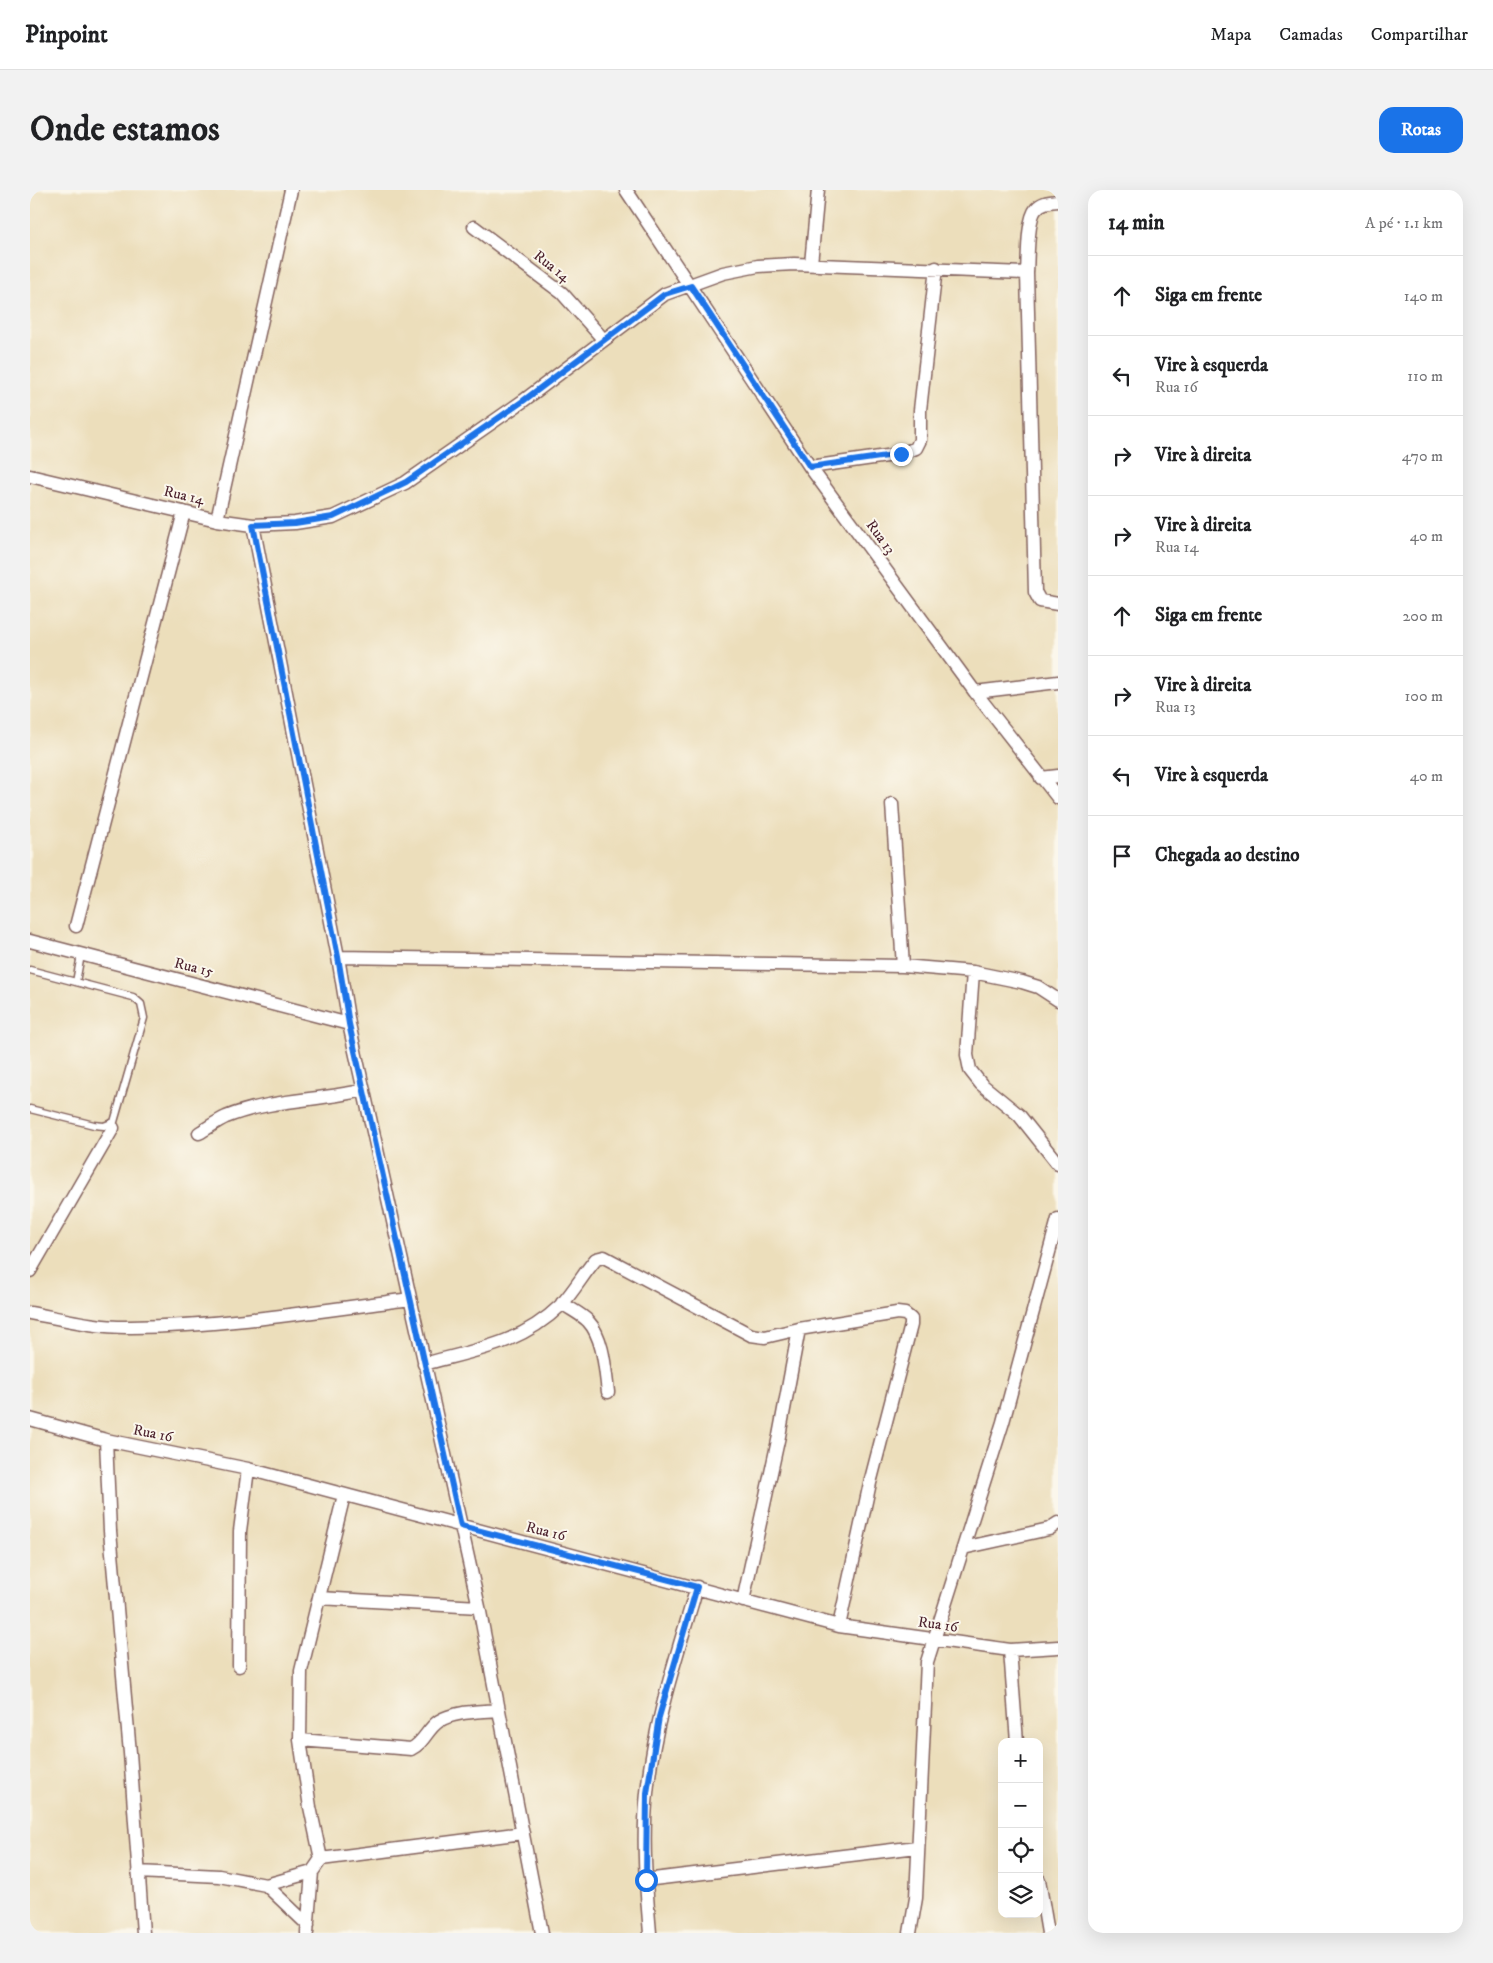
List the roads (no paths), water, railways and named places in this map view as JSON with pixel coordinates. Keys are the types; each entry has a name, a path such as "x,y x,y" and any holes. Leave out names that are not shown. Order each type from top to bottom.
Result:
{"street":[{"path":"217,520 291,190"},
{"name":"Rua 13","path":"626,190 810,467 975,692 1058,798"},
{"path":"811,264 818,190"},
{"path":"1058,201 1044,203 1034,210 1030,224 1027,273 1036,592 1040,601 1058,604"},
{"name":"Rua 14","path":"474,227 562,293 603,339"},
{"name":"Rua 14","path":"30,476 217,520 253,525 295,523 333,517 406,482 523,401 665,294 723,273 758,266 811,264 1027,273"},
{"path":"810,467 901,454 916,448 920,440 922,386 936,268"},
{"path":"76,926 184,512"},
{"path":"253,525 338,957 349,1024 479,1607 542,1933"},
{"path":"975,692 1058,682"},
{"path":"1041,778 1058,776"},
{"path":"892,804 903,966"},
{"name":"Rua 15","path":"30,941 349,1024"},
{"path":"338,957 903,966 973,972 1038,987 1058,1000"},
{"path":"973,972 967,1054 970,1070 980,1084 1020,1115 1058,1164"},
{"path":"199,1133 224,1118 260,1107 344,1095 364,1090"},
{"path":"30,1271 113,1128"},
{"path":"910,1933 916,1898 927,1662 1003,1422 1058,1219"},
{"path":"424,1364 500,1344 522,1336 540,1324 562,1303 596,1259 604,1257 751,1334 765,1338 798,1329 897,1313 905,1314 910,1319 838,1626"},
{"path":"30,1313 90,1324 130,1327 256,1319 410,1299"},
{"path":"562,1303 588,1321 594,1331 602,1354 608,1392"},
{"path":"743,1601 779,1436 798,1329"},
{"name":"Rua 16","path":"30,1419 106,1440 248,1469 838,1626 934,1641 1010,1650 1058,1647"},
{"path":"106,1440 110,1531 130,1753 143,1933"},
{"path":"239,1666 240,1530 248,1469"},
{"path":"307,1929 312,1872 321,1859 310,1807 300,1740 301,1672 344,1495"},
{"path":"963,1548 1049,1528 1058,1523"},
{"path":"650,1933 646,1880 647,1793 659,1717 697,1587"},
{"path":"319,1598 479,1607"},
{"path":"1010,1650 1017,1738"},
{"path":"300,1740 411,1749 420,1745 439,1721 452,1716 498,1710"},
{"path":"321,1859 522,1833"},
{"path":"646,1880 917,1847"},
{"path":"138,1872 219,1876 266,1885 312,1872"},
{"path":"266,1885 307,1929"},
{"path":"1043,1904 1048,1933"}],"lane":[{"path":"76,982 81,955"},
{"path":"30,970 133,997 141,1004 144,1018 114,1122 104,1126 94,1125 30,1109"}]}
